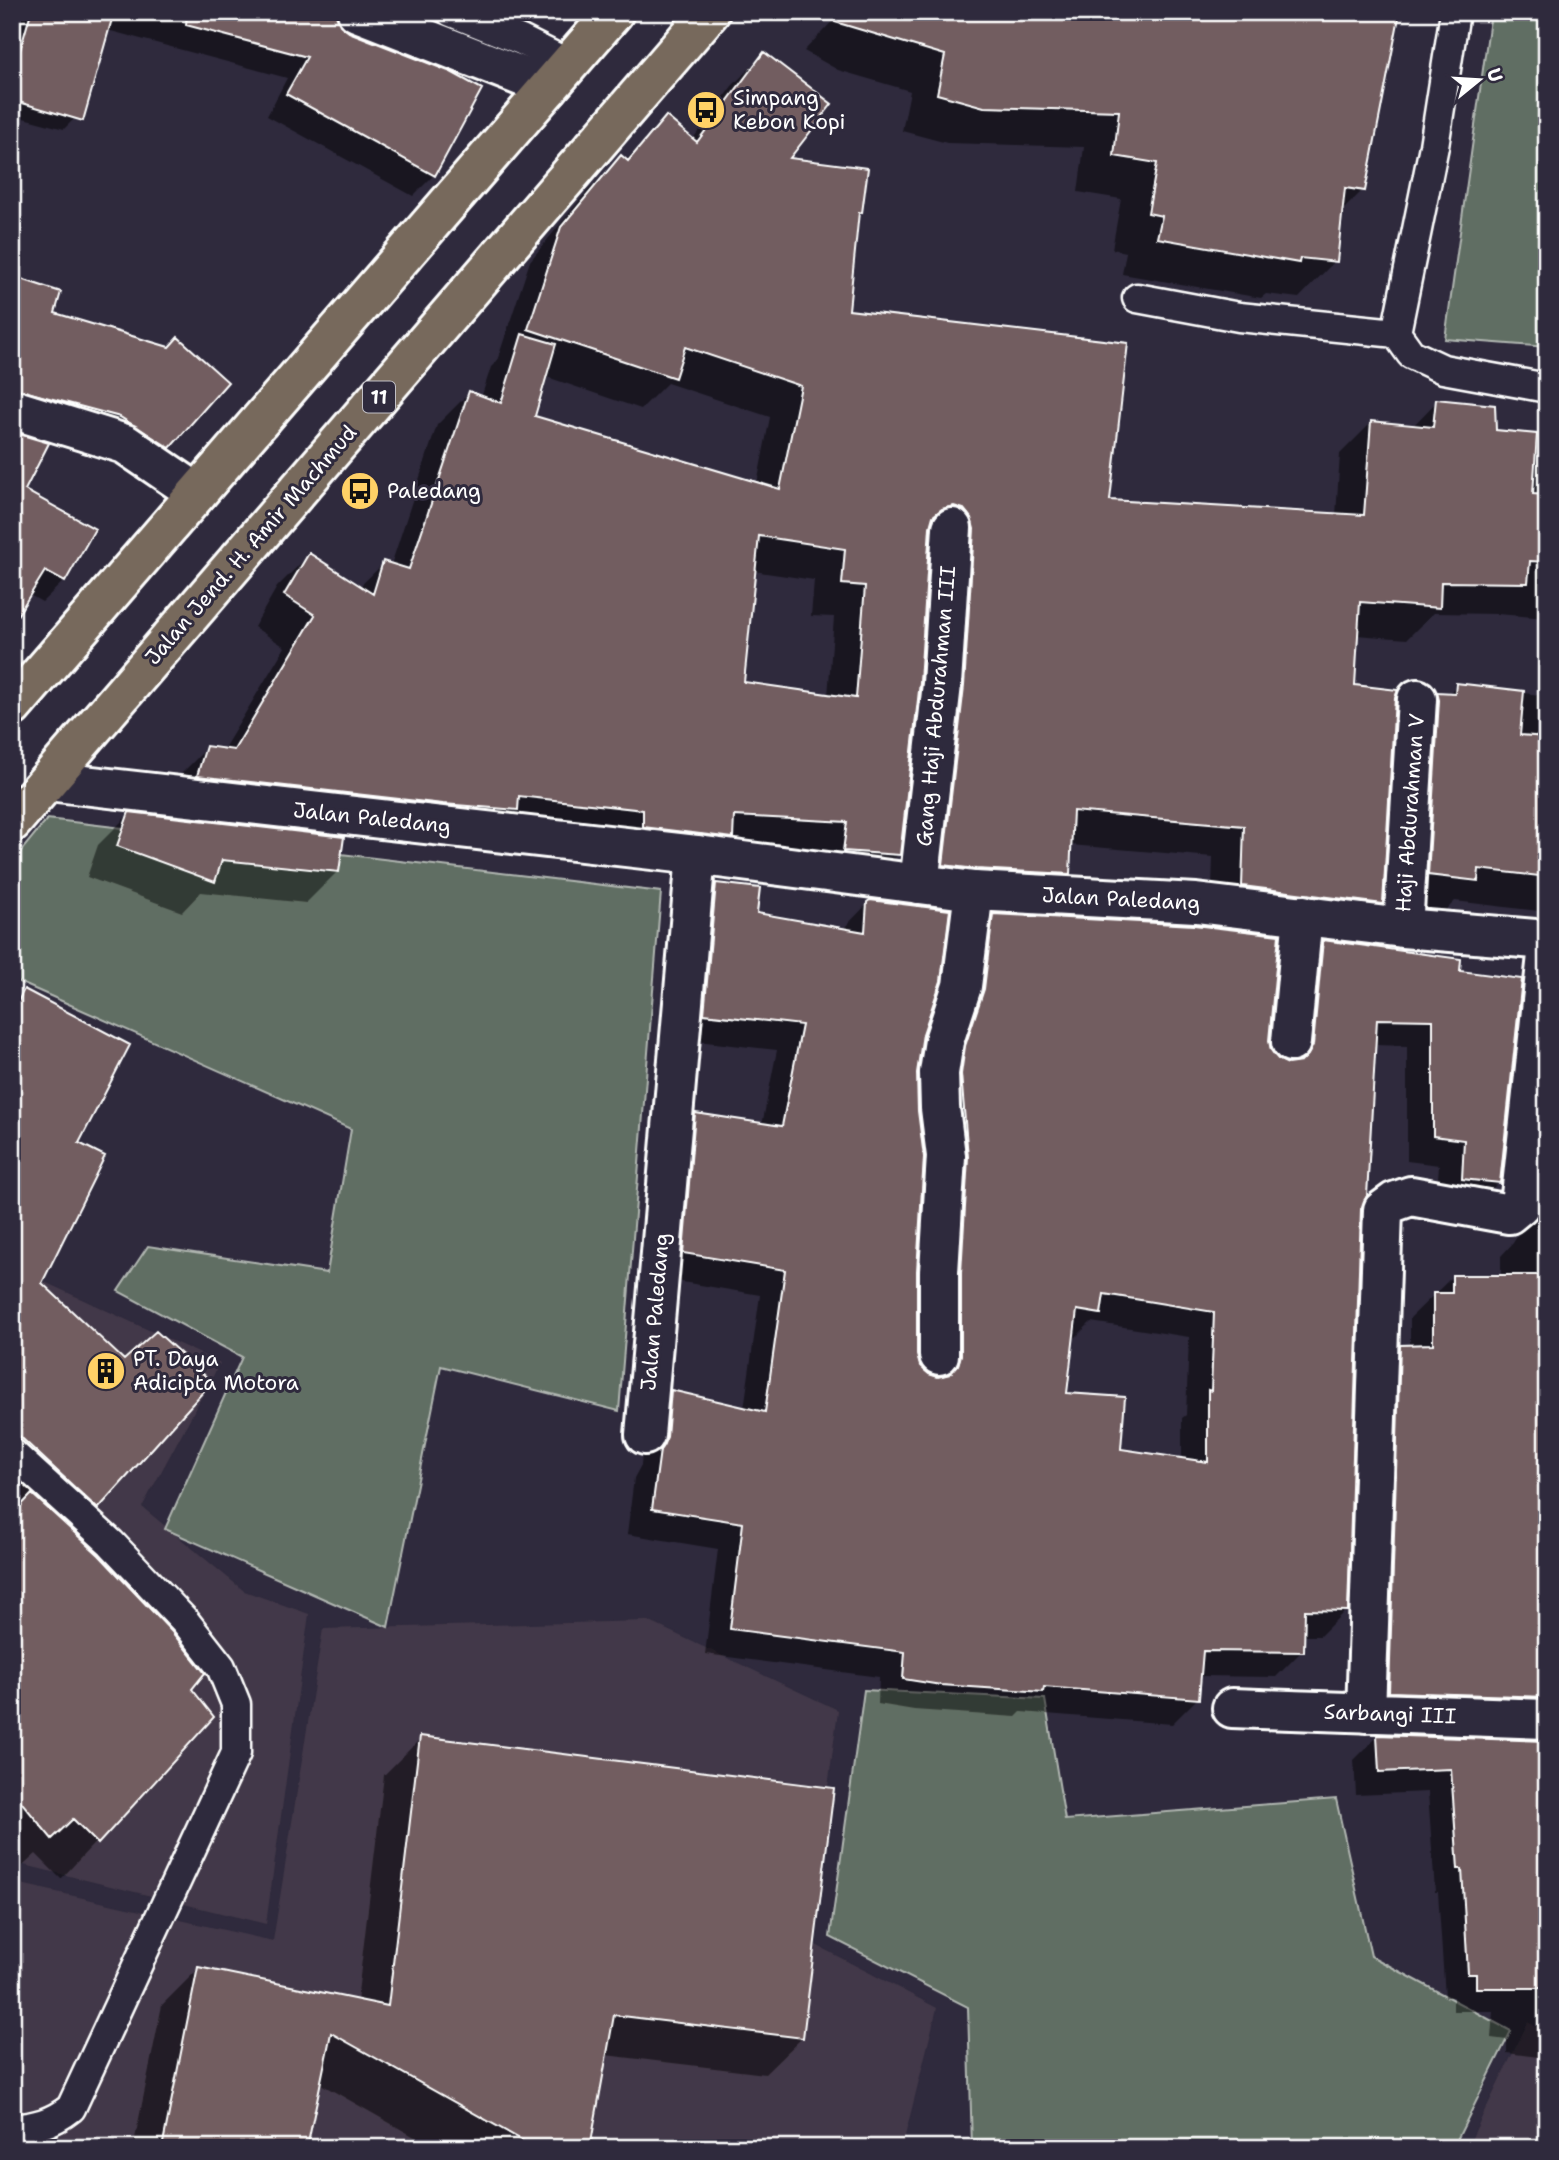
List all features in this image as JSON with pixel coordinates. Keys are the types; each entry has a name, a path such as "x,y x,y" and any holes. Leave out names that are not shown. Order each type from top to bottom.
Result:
{"highway":[{"path":"12,707 614,12"},
{"name":"Jalan Jend. H. Amir Machmud","path":"12,822 710,12"}],"street":[{"path":"357,12 559,75"},
{"path":"12,410 125,444 197,493"},
{"name":"Gang Haji Abdurahman III","path":"919,884 942,684 952,528"},
{"name":"Haji Abdurahman V","path":"1403,928 1417,699"},
{"name":"Jalan Paledang","path":"48,781 696,855 974,891 1196,903 1403,928 1547,940"},
{"name":"Jalan Paledang","path":"645,1435 696,855"},
{"path":"939,1355 939,1272 946,1156 939,1073 944,1041 962,986 974,891"},
{"path":"1291,1042 1303,915"},
{"path":"1366,1713 1383,1210 1410,1196 1509,1214 1520,1205 1547,954"},
{"name":"Sarbangi III","path":"1232,1708 1547,1719"}],"lane":[{"path":"451,12 521,40 559,75"},
{"path":"1455,12 1434,146 1396,334 1410,355 1443,369 1547,388"},
{"path":"1137,298 1239,317 1396,334"},
{"path":"12,1453 111,1543 185,1621 221,1667 236,1704 236,1753 71,2108 57,2119 39,2127 12,2129"}],"shaded area":[{"path":"12,1267 220,1363 142,1507 244,1591 309,1614 266,1924 12,1862"},
{"path":"648,1621 838,1710 808,1941 937,2008 902,2148 12,2148 12,1882 273,1941 323,1629"},
{"path":"1528,2022 1547,2033 1547,2148 1467,2148"}],"green space":[{"path":"1491,12 1547,12 1547,347 1445,339"},
{"path":"47,819 661,892 619,1411 441,1366 388,1627 165,1529 242,1357 118,1291 148,1246 327,1273 351,1129 12,979 12,862"},
{"path":"864,1690 1045,1699 1065,1820 1336,1799 1371,1956 1511,2031 1453,2148 972,2148 968,2007 830,1937"}],"building":[{"path":"31,12 114,12 83,121 12,100 12,78"},
{"path":"187,12 336,12 340,25 349,32 451,72 482,89 435,176 286,94 307,57 186,25"},
{"path":"836,12 1400,12 1365,191 1345,188 1337,262 1300,258 1299,263 1157,238 1162,216 1148,213 1157,163 1114,156 1119,111 984,107 937,94 945,55 835,22"},
{"path":"764,52 832,104 790,158 868,168 862,213 859,212 849,310 1128,343 1110,500 1364,515 1371,421 1433,427 1436,399 1495,405 1496,430 1537,434 1533,494 1547,495 1547,562 1530,561 1528,583 1441,582 1440,608 1360,602 1355,685 1398,690 1395,698 1383,904 1242,886 1244,826 1073,811 1070,874 943,865 964,686 974,529 971,518 964,509 954,506 942,509 933,516 930,527 920,682 900,855 843,851 847,822 734,816 733,838 643,827 643,810 519,796 518,810 197,776 206,746 234,750 315,615 284,595 309,553 373,594 383,561 409,569 469,391 501,403 522,334 556,344 535,416 780,489 801,386 685,347 675,378 528,329 561,227 621,155 628,161 666,116 697,142","holes":["759,536 845,549 842,584 865,586 856,698 744,682"]},
{"path":"12,276 61,292 55,313 169,347 178,337 228,382 170,448 120,417 12,388"},
{"path":"12,432 49,443 25,490 95,529 65,582 45,571 12,624"},
{"path":"1456,683 1524,691 1520,735 1547,737 1547,877 1479,869 1478,881 1428,875 1439,700 1437,692 1455,693"},
{"path":"129,812 344,837 339,872 222,860 215,882 117,846"},
{"path":"716,883 760,888 757,913 865,932 867,902 870,900 950,910 941,981 923,1034 917,1073 918,1111 924,1157 917,1271 917,1355 920,1366 929,1374 938,1377 950,1374 958,1365 961,1355 961,1273 968,1157 961,1074 965,1046 984,989 993,914 1194,925 1279,935 1269,1041 1271,1050 1278,1059 1288,1064 1301,1062 1313,1045 1323,940 1461,959 1460,971 1522,979 1500,1183 1462,1179 1464,1140 1433,1136 1433,1020 1377,1019 1367,1196 1361,1209 1348,1611 1305,1610 1304,1652 1203,1651 1199,1699 1044,1687 1043,1692 941,1685 903,1679 905,1652 730,1629 743,1523 652,1509 660,1450 667,1437 671,1390 765,1412 785,1270 683,1253 695,1113 782,1126 802,1025 704,1014","holes":["1104,1294 1214,1312 1211,1391 1208,1390 1208,1462 1121,1449 1125,1397 1067,1393 1077,1310 1101,1314"]},
{"path":"24,989 130,1045 79,1143 105,1156 42,1283 124,1360 156,1331 212,1382 98,1509 12,1429 12,1014"},
{"path":"1452,1275 1547,1275 1547,1697 1389,1692 1400,1345 1433,1344 1433,1293 1452,1293"},
{"path":"32,1494 99,1555 172,1632 205,1673 192,1689 214,1717 98,1844 73,1819 52,1839 12,1791 12,1515"},
{"path":"1377,1735 1547,1741 1547,1988 1476,1988 1476,1974 1468,1974 1462,1869 1458,1869 1451,1769 1379,1772"},
{"path":"420,1736 834,1788 803,2038 614,2015 590,2148 536,2148 331,2033 307,2148 162,2148 198,1967 388,2006"}],"place":[{"name":"Simpang Kebon Kopi","path":"706,110"},
{"name":"Paledang","path":"360,491"},
{"name":"PT. Daya Adicipta Motora","path":"106,1371"}]}
